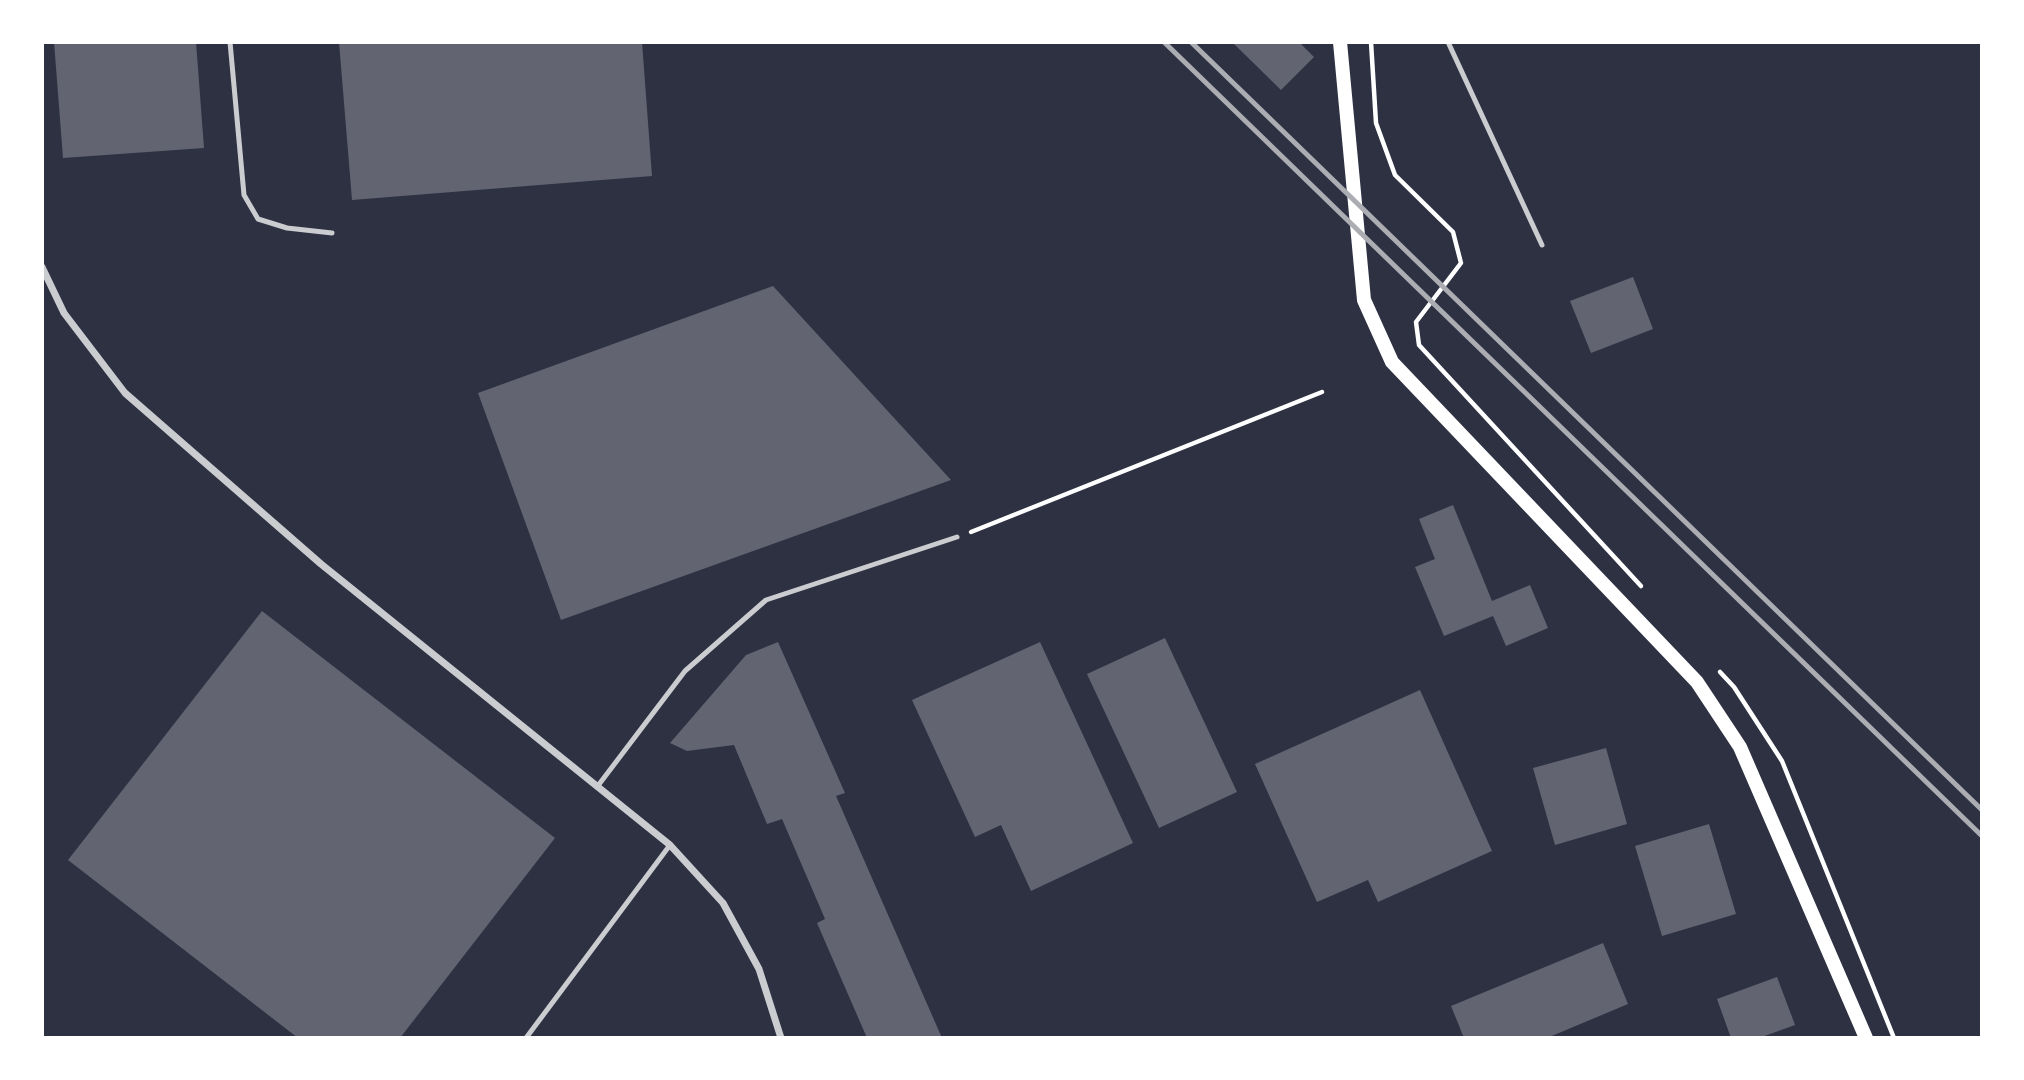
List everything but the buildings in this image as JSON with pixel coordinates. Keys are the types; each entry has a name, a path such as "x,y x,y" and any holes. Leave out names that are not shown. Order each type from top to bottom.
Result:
{"main road":[{"path":"1340,42 1364,300 1392,362 1697,682 1741,747 1866,1038"}],"street":[{"path":"42,267 64,313 125,393 321,564 670,845 723,903 759,969 781,1038"}],"lane":[{"path":"230,42 244,195 258,219 287,228 332,233"},
{"path":"1448,42 1542,245"},
{"path":"597,787 685,671 766,600 957,537"},
{"path":"526,1038 670,845"}],"path":[{"path":"1371,42 1376,123 1395,175 1452,232 1461,263 1416,322 1419,345 1651,596"},
{"path":"957,537 1322,392"},
{"path":"1716,666 1734,687 1782,761 1894,1038"}],"railway":[{"path":"1164,42 1982,836"},
{"path":"1191,42 1982,810"}]}
